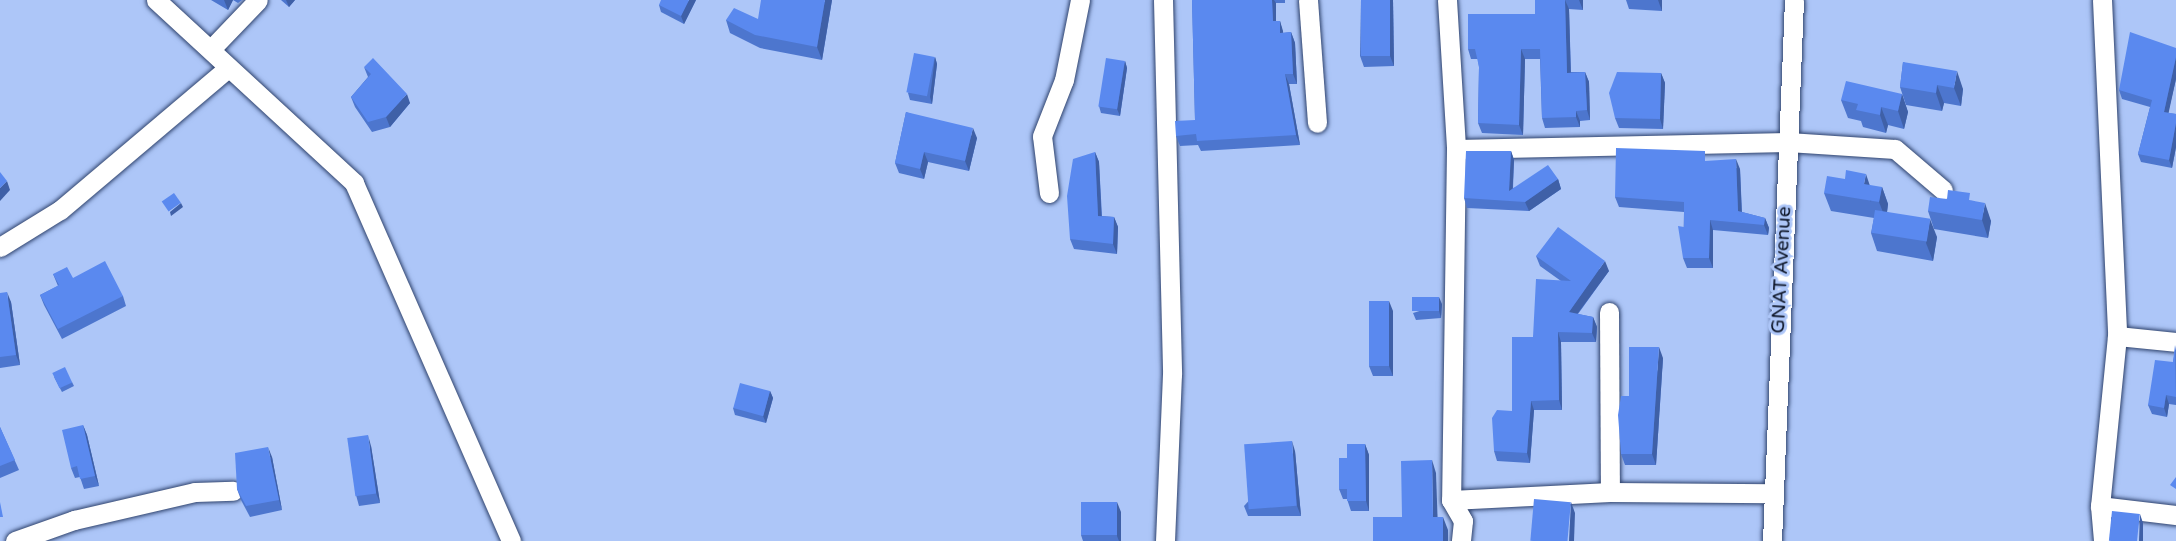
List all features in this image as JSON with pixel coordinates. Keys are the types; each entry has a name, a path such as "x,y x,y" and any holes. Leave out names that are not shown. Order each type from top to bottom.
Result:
{"street":[{"path":"156,0 212,48 227,69 320,145 354,183 512,541"},
{"path":"212,48 258,0"},
{"path":"1049,193 1042,136 1064,80 1080,0"},
{"path":"1163,0 1172,374 1165,541"},
{"path":"1308,0 1317,124"},
{"path":"1447,0 1456,149 1451,500 1462,521 1461,541"},
{"name":"GNAT Avenue","path":"1772,541 1794,0"},
{"path":"2102,0 2118,336 2100,506 2103,541"},
{"path":"0,247 60,210 227,69"},
{"path":"1456,149 1788,142 1895,149 1942,190"},
{"path":"1609,312 1610,492"},
{"path":"2118,336 2176,342"},
{"path":"15,541 74,520 195,492 233,491"},
{"path":"1451,500 1610,492 1772,493"},
{"path":"2100,506 2176,515"}],"building":[{"path":"661,0 689,0 681,16 659,5"},
{"path":"761,0 825,0 817,47 755,35 726,20 734,8 758,19"},
{"path":"1192,0 1272,0 1273,21 1280,21 1280,33 1291,32 1293,74 1285,74 1296,135 1197,141 1196,134 1176,136 1175,121 1195,120"},
{"path":"1361,0 1390,0 1390,56 1361,56"},
{"path":"1535,0 1565,0 1567,73 1585,72 1587,110 1576,111 1576,117 1542,118 1540,49 1521,49 1519,125 1478,123 1479,67 1475,49 1468,49 1468,14 1535,14"},
{"path":"2130,32 2176,48 2164,112 2176,114 2169,160 2138,154 2152,100 2119,90"},
{"path":"914,53 935,57 927,96 906,92"},
{"path":"373,58 407,94 386,117 368,122 351,97 371,74 364,67"},
{"path":"1106,58 1125,61 1117,109 1098,106"},
{"path":"1903,62 1957,71 1954,88 1937,85 1936,93 1900,87"},
{"path":"1617,72 1661,73 1660,119 1615,118 1609,93"},
{"path":"1846,81 1902,94 1898,111 1881,107 1880,115 1856,110 1858,104 1841,100"},
{"path":"906,112 973,128 965,161 924,152 920,169 895,163"},
{"path":"1616,148 1705,151 1705,161 1736,159 1738,211 1765,218 1764,225 1710,220 1709,258 1683,258 1678,226 1684,227 1684,202 1615,197"},
{"path":"1466,151 1511,151 1509,191 1548,165 1558,179 1525,202 1464,198"},
{"path":"1095,152 1098,216 1114,217 1113,244 1070,239 1067,196 1073,159"},
{"path":"1846,170 1866,174 1864,184 1882,187 1879,202 1824,193 1827,176 1845,179"},
{"path":"0,172 7,181 0,188"},
{"path":"1948,190 1970,193 1969,200 1985,203 1982,220 1928,211 1930,197 1947,199"},
{"path":"174,193 181,203 169,211 162,202"},
{"path":"1875,210 1930,219 1927,241 1871,233"},
{"path":"1558,227 1605,261 1569,312 1593,317 1592,333 1558,332 1559,400 1531,401 1527,453 1494,451 1492,418 1497,410 1512,411 1512,337 1533,337 1536,279 1571,281 1536,256"},
{"path":"105,261 123,296 58,329 40,295 59,285 53,274 67,267 73,278"},
{"path":"7,292 16,355 0,357 0,293"},
{"path":"1412,297 1439,297 1439,311 1412,311"},
{"path":"1369,301 1389,301 1389,366 1369,366"},
{"path":"2175,345 2176,397 2166,395 2164,408 2148,405 2155,360 2173,362"},
{"path":"1629,347 1659,347 1652,454 1621,454 1618,415 1621,396 1629,396"},
{"path":"65,367 72,382 59,388 52,373"},
{"path":"740,383 770,391 763,416 733,408"},
{"path":"83,425 95,476 80,479 77,466 71,468 62,430"},
{"path":"0,427 15,460 0,466"},
{"path":"368,435 376,493 355,496 347,438"},
{"path":"1292,441 1297,506 1249,509 1244,444"},
{"path":"1347,444 1365,444 1366,501 1347,501 1347,489 1339,489 1339,458 1347,458"},
{"path":"268,447 279,500 246,506 237,489 235,453"},
{"path":"1432,460 1433,517 1443,517 1443,541 1373,541 1373,517 1402,517 1401,461"},
{"path":"2176,477 2176,489 2170,485"},
{"path":"1534,499 1571,502 1567,541 1530,541"},
{"path":"1081,502 1117,502 1117,535 1081,535"},
{"path":"2112,511 2140,514 2137,541 2109,541"}]}
